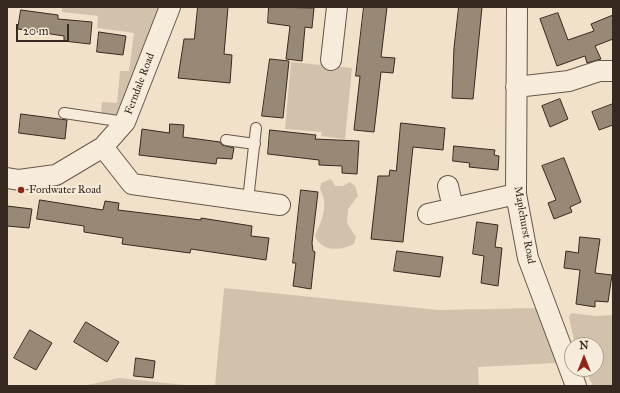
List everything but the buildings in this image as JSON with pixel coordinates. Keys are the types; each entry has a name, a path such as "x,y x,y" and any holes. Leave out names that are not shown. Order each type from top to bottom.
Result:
{"street":[{"name":"Ferndale Road","path":"7,178 19,180 56,175 103,147 125,122 170,7"},
{"path":"331,60 337,7"},
{"name":"Maplehurst Road","path":"517,7 516,194 528,258 576,386"},
{"path":"516,87 570,81 599,71 613,71"},
{"path":"103,147 132,184 280,205"},
{"path":"448,186 453,208"},
{"path":"428,214 516,194"}],"lane":[{"path":"64,113 125,122"},
{"path":"248,200 256,128"},
{"path":"226,140 255,144"}],"shaded area":[{"path":"62,7 159,7 117,115 101,113 102,102 117,103 120,71 129,71 134,33 97,28 98,16 62,12"},
{"path":"291,62 352,68 345,139 321,136 322,132 285,129"},
{"path":"331,179 335,186 343,186 350,182 355,186 358,196 348,209 347,223 356,237 354,244 337,249 332,249 322,245 315,236 324,212 323,195 320,189 321,183"},
{"path":"224,288 438,310 538,308 556,363 478,367 479,386 215,386"},
{"path":"571,313 595,316 613,315 613,386 593,386 589,377 604,377 604,337 573,337 569,317"},
{"path":"119,378 194,386 83,386"}],"place":[{"name":"Fordwater Road","path":"21,190"}]}
